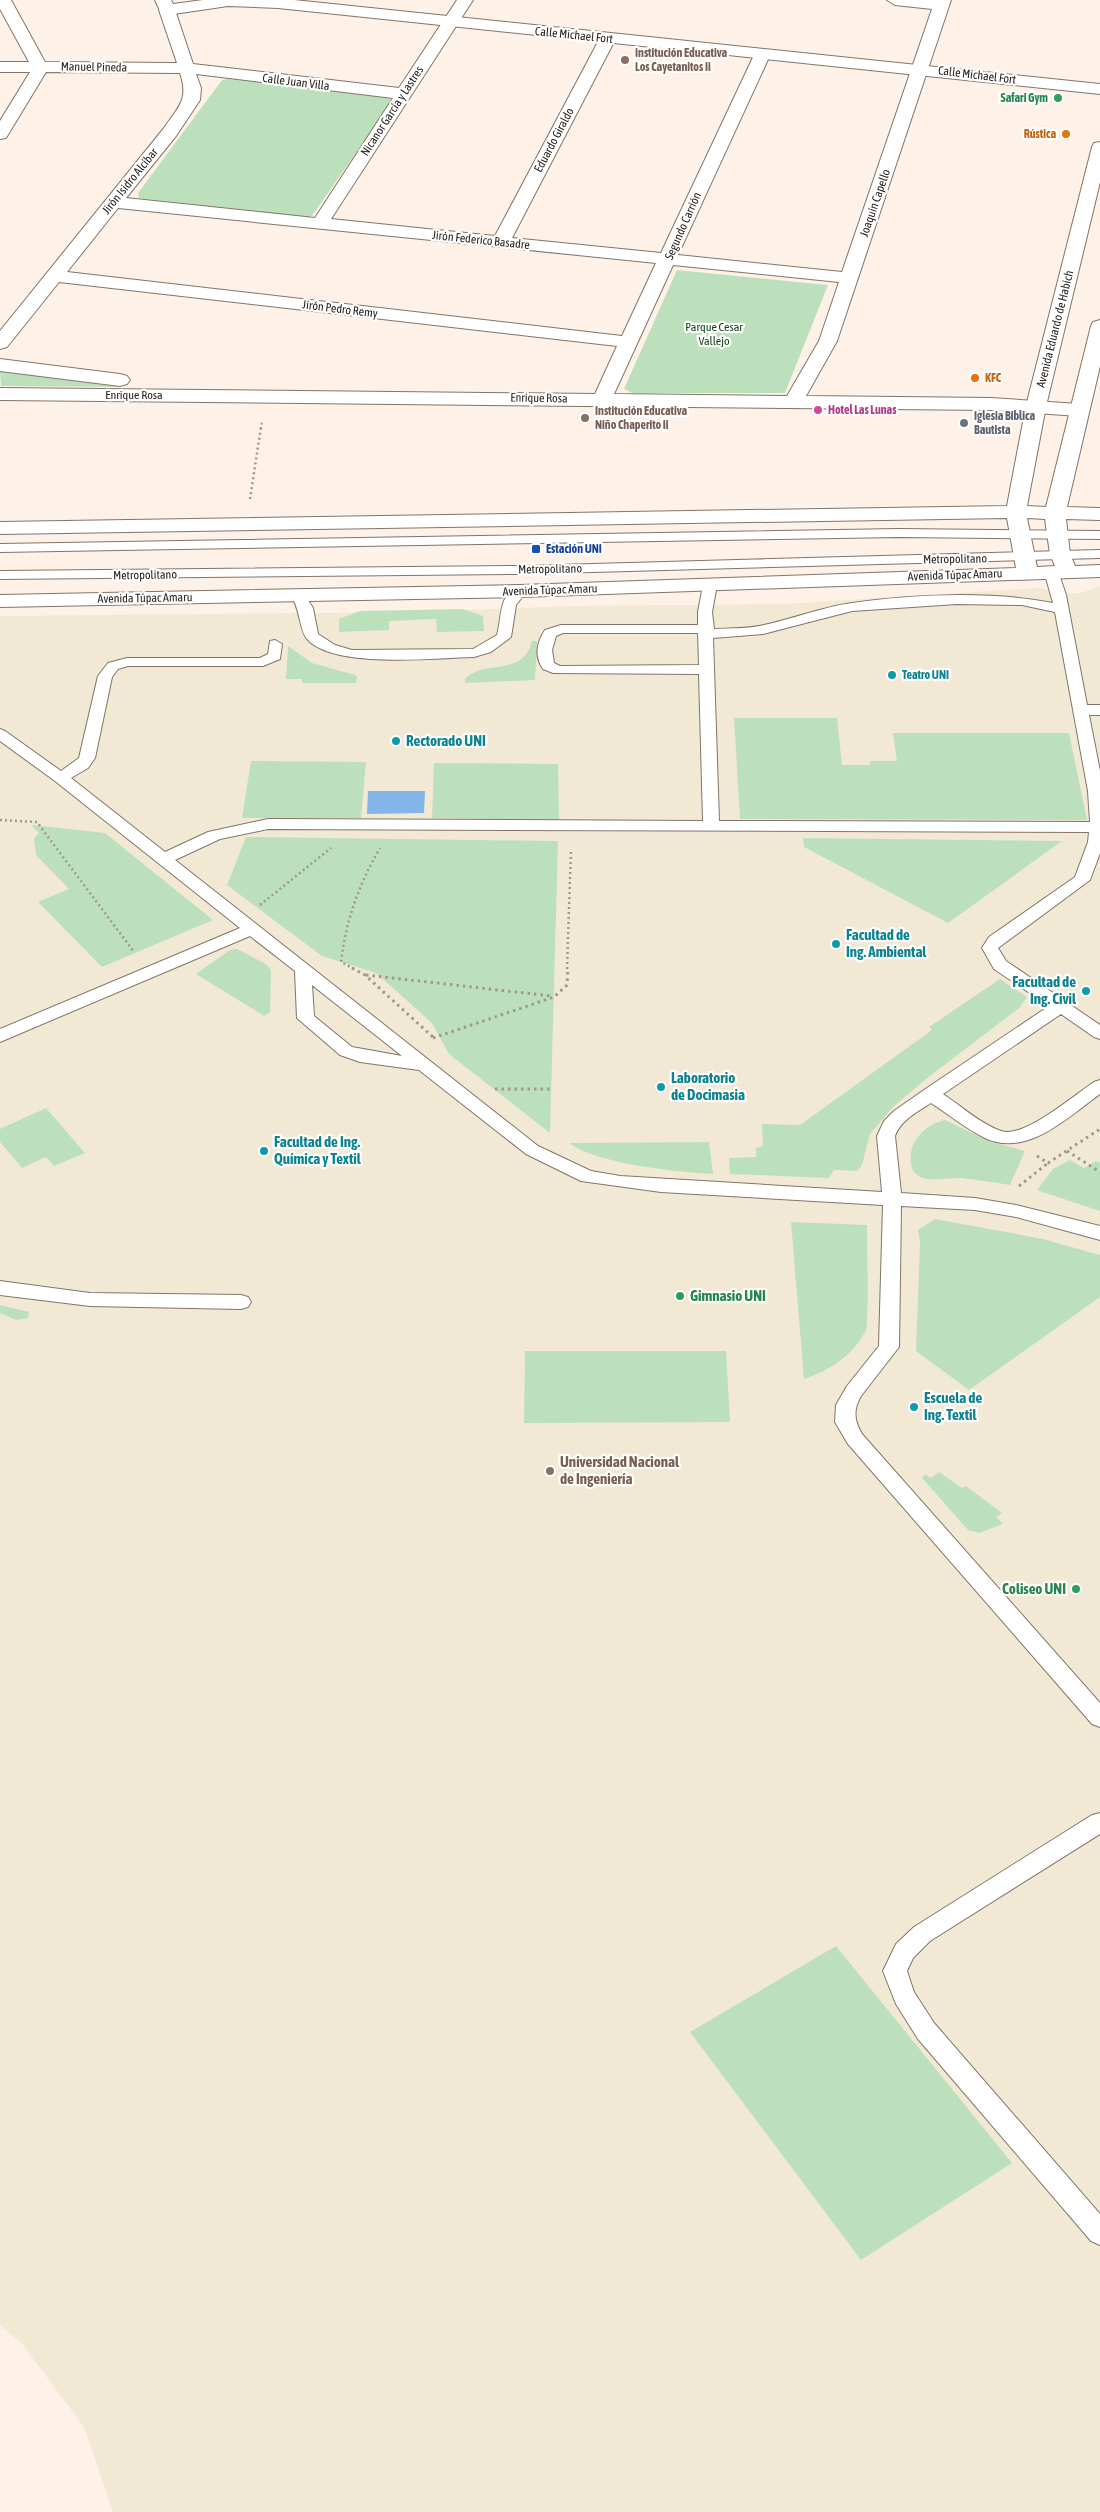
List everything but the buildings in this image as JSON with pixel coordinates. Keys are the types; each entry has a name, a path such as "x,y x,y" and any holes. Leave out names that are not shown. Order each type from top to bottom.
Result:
{"street":[{"path":"0,134 38,74 39,66 3,0"},
{"name":"Nicanor García y Lastres","path":"320,223 465,0"},
{"path":"895,0 942,2"},
{"name":"Calle Michael Fort","path":"165,5 249,1 1100,89"},
{"name":"Joaquín Capello","path":"794,401 828,340 921,69 942,2"},
{"name":"Jirón Isidro Alcíbar","path":"0,343 52,276 170,132 192,100 192,88 187,68 165,5"},
{"name":"Eduardo Giraldo","path":"501,242 608,38"},
{"name":"Segundo Carrión","path":"602,399 763,53"},
{"name":"Manuel Pineda","path":"0,67 187,68"},
{"name":"Calle Juan Villa","path":"187,68 404,94"},
{"name":"Avenida Eduardo de Habich","path":"1025,564 1018,533 1016,512 1036,406 1100,147"},
{"name":"Jirón Federico Basadre","path":"112,202 849,278"},
{"name":"Jirón Pedro Remy","path":"52,276 628,342"},
{"path":"1059,558 1055,512 1078,410 1100,326"},
{"path":"0,364 141,382 154,387 157,392 155,395"},
{"name":"Enrique Rosa","path":"0,394 794,401 1036,406 1078,410"},
{"path":"0,528 1016,512 1100,514"},
{"name":"Avenida Túpac Amaru","path":"0,601 299,597 710,585 1025,564 1059,558 1100,570"}],"lane":[{"name":"Metropolitano","path":"0,548 899,533 1018,533 1059,558 1100,554"},
{"name":"Metropolitano","path":"1059,558 1100,535"},
{"path":"1059,558 1062,609 1081,710 1094,752 1099,827 1091,860 1082,880 995,941 990,948 1000,964 1060,1007 1100,1032"},
{"name":"Metropolitano","path":"0,575 1025,564"},
{"path":"710,585 705,612 711,825"},
{"path":"299,597 306,608 311,635 316,642 337,652 352,654 474,653 497,643 504,637 506,614 510,604 520,591"},
{"path":"708,669 558,670 548,666 543,658 544,647 550,633 561,629 707,632 763,630 822,613 901,603 957,600 1022,601 1062,609"},
{"path":"61,778 82,766 87,758 105,676 113,666 127,662 263,662 274,656 275,644"},
{"path":"1081,710 1100,710"},
{"path":"0,734 61,778 407,1049 532,1150 587,1176 661,1186 974,1204 1016,1211 1100,1232"},
{"path":"164,859 210,836 236,828 268,824 1099,827"},
{"path":"0,1036 150,973 245,924"},
{"path":"303,969 306,1018 318,1029 346,1050 360,1056 426,1065"},
{"path":"1060,1007 930,1094 900,1115 890,1125 886,1136 892,1199 889,1346 854,1391 846,1405 845,1422 855,1439 1100,1718"},
{"path":"930,1094 995,1136 1011,1138 1027,1134 1100,1086"},
{"path":"0,1288 45,1297 126,1301 240,1302"},
{"path":"1100,1822 922,1934 904,1951 895,1971 904,1997 926,2031 1100,2233"}],"path":[{"path":"246,524 266,395"},
{"path":"0,820 37,822 150,973"},
{"path":"245,924 343,838 345,824"},
{"path":"389,824 385,839 361,879 344,935 341,962 365,975 554,997"},
{"path":"407,1049 554,997 567,985 572,824"},
{"path":"455,1088 551,1089"},
{"path":"1066,1151 1100,1172"},
{"path":"1018,1187 1048,1164"}],"shaded area":[{"name":"Universidad Nacional de Ingeniería","path":"1100,586 1100,2512 113,2512 84,2427 23,2345 0,2325 0,616 414,612 572,606 784,604 1039,588 1049,590 1052,594 1081,593"}],"green space":[{"path":"231,78 385,95 392,101 312,216 305,218 139,198 138,193 222,80"},
{"name":"Parque Cesar Vallejo","path":"677,270 828,285 785,393 633,393 624,389"},
{"path":"1,371 120,387 1,386"},
{"path":"463,609 483,616 484,631 437,632 436,619 389,621 389,630 339,632 339,619 360,611"},
{"path":"532,641 537,641 535,680 465,683 465,679 473,673 483,669 512,664 521,660"},
{"path":"288,646 312,663 355,675 357,677 356,683 302,683 302,679 286,679"},
{"path":"734,718 837,718 842,765 870,765 870,761 897,761 893,733 1069,733 1087,820 740,819"},
{"path":"251,761 366,762 361,818 242,818"},
{"path":"434,763 558,764 559,820 432,818"},
{"path":"31,825 105,833 213,920 102,967 38,902 69,889 36,855 34,838 39,833"},
{"path":"246,837 558,841 550,1133 449,1054 432,1023 376,973 322,956 227,885"},
{"path":"803,838 1062,841 948,923 804,847"},
{"path":"237,949 266,964 271,970 270,1012 264,1016 196,974 230,950"},
{"path":"1000,979 1027,997 1019,1008 926,1079 893,1107 870,1134 862,1165 857,1171 834,1170 829,1178 730,1174 729,1158 756,1157 756,1148 763,1146 762,1124 800,1125 932,1030 929,1027"},
{"path":"46,1108 85,1153 54,1166 46,1157 22,1168 0,1142 0,1129"},
{"path":"945,1120 989,1141 1025,1151 1010,1185 961,1178 927,1179 916,1174 912,1168 911,1156 916,1140 926,1129 935,1123"},
{"path":"709,1142 713,1174 659,1169 617,1162 582,1150 569,1143"},
{"path":"1070,1160 1084,1168 1096,1161 1100,1163 1100,1211 1037,1190 1053,1169"},
{"path":"935,1219 1043,1239 1100,1255 1100,1297 969,1390 916,1351 920,1242 918,1230"},
{"path":"791,1222 867,1225 868,1298 866,1330 848,1355 823,1371 804,1379"},
{"path":"0,1305 29,1312 28,1318 16,1320 0,1313"},
{"path":"525,1351 726,1351 730,1422 524,1423"},
{"path":"939,1472 962,1488 966,1486 1002,1513 996,1517 1003,1524 979,1533 968,1530 922,1478 925,1474 931,1478"},
{"path":"836,1946 1012,2163 861,2260 690,2032"}],"water":[{"path":"368,791 425,791 424,813 367,814"}],"place":[{"name":"Institución Educativa Los Cayetanitos Ii","path":"625,60"},
{"name":"Safari Gym","path":"1058,98"},
{"name":"Rústica","path":"1066,134"},
{"name":"KFC","path":"975,378"},
{"name":"Hotel Las Lunas","path":"818,410"},
{"name":"Institución Educativa Niño Chaperito Ii","path":"585,418"},
{"name":"Iglesia Biblica Bautista","path":"964,423"},
{"name":"Estación UNI","path":"536,549"},
{"name":"Teatro UNI","path":"892,675"},
{"name":"Rectorado UNI","path":"396,741"},
{"name":"Facultad de Ing. Ambiental","path":"836,944"},
{"name":"Facultad de Ing. Civil","path":"1086,991"},
{"name":"Laboratorio de Docimasia","path":"661,1087"},
{"name":"Facultad de Ing. Química y Textil","path":"264,1151"},
{"name":"Gimnasio UNI","path":"680,1296"},
{"name":"Escuela de Ing. Textil","path":"914,1407"},
{"name":"Universidad Nacional de Ingeniería","path":"550,1471"},
{"name":"Coliseo UNI","path":"1076,1589"}]}
